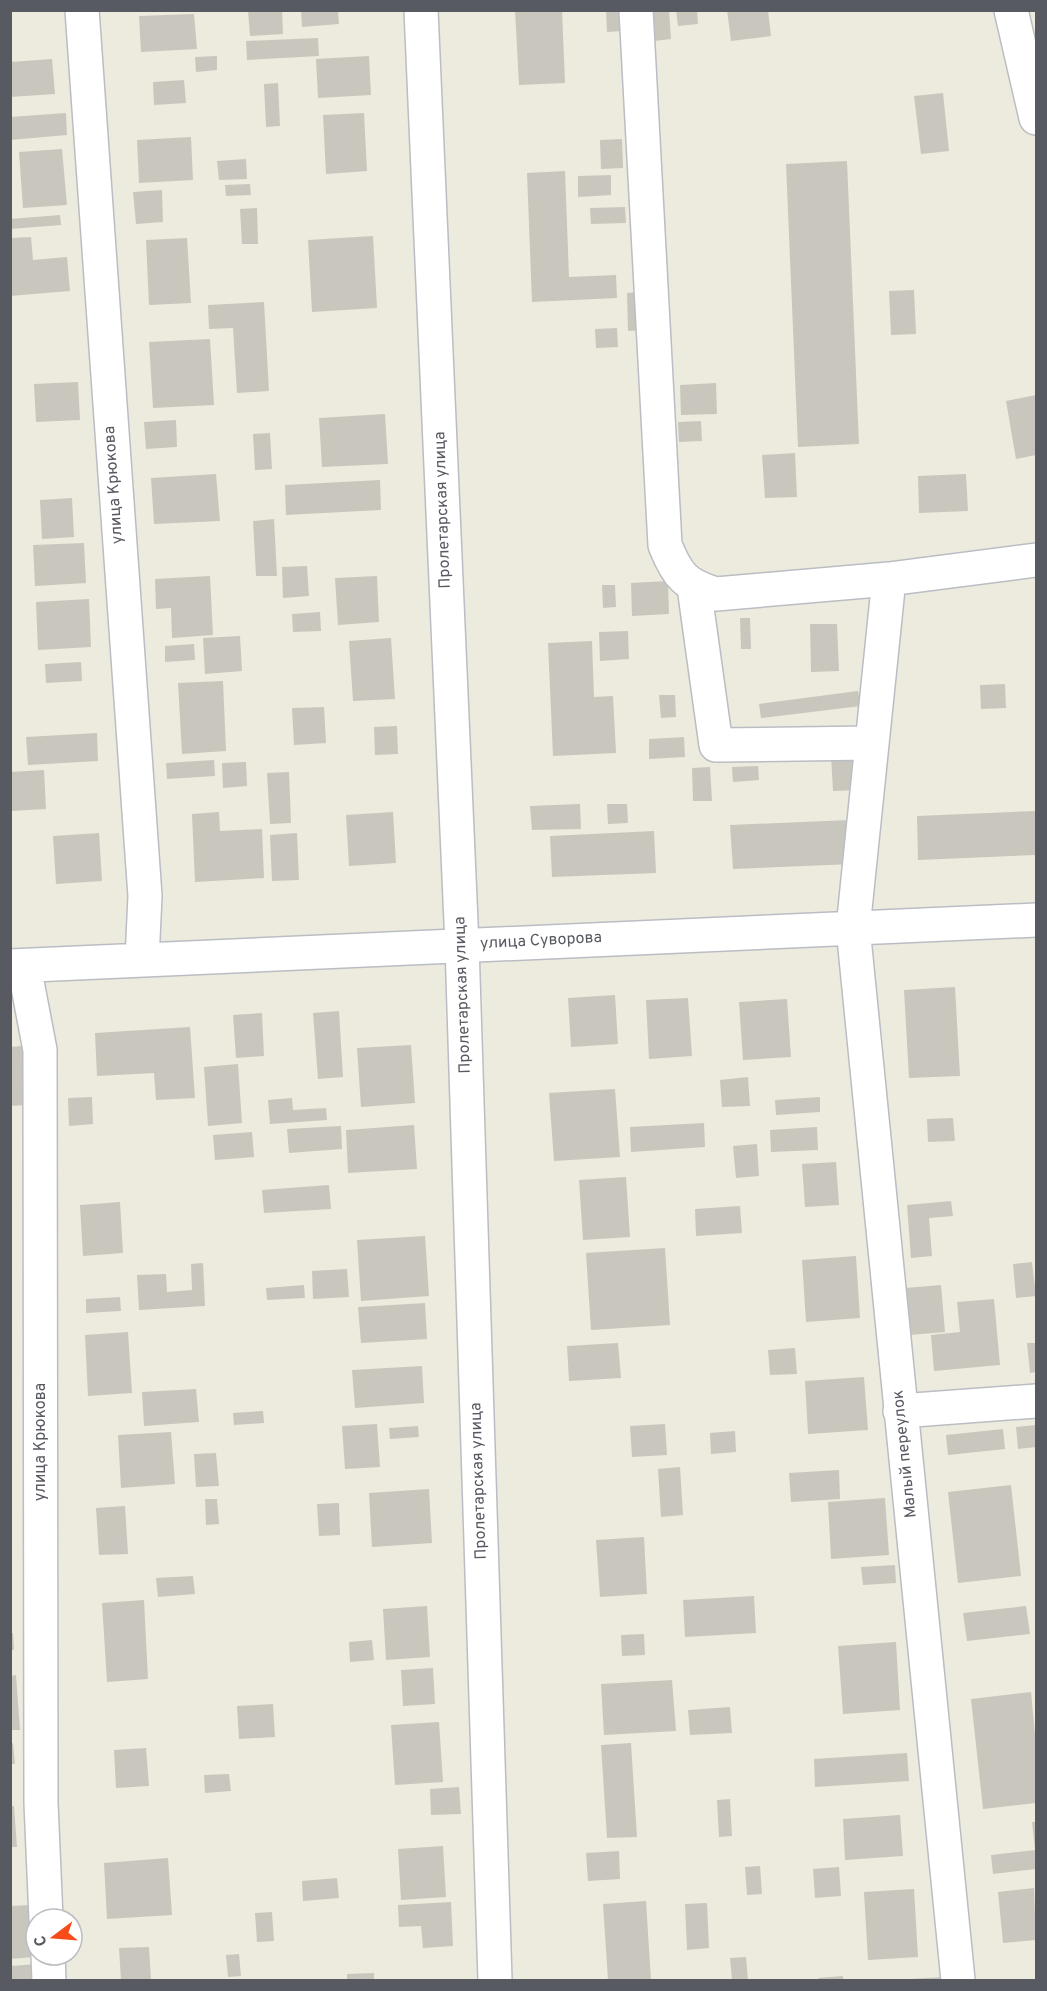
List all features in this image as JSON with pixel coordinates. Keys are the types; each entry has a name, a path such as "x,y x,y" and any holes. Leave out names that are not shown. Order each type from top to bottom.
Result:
{"street":[{"name":"улица Крюкова","path":"81,10 144,884 142,960"},
{"name":"Пролетарская улица","path":"422,10 462,945 495,1980"},
{"path":"636,10 665,545 675,570 694,587 716,594 890,579 1036,560"},
{"path":"1011,10 1036,118"},
{"name":"Малый переулок","path":"890,579 870,743 853,928 958,1980"},
{"path":"694,587 716,745 870,743"},
{"name":"улица Суворова","path":"17,966 1036,920"},
{"name":"улица Крюкова","path":"17,966 40,1050 41,1803 45,1907"},
{"path":"900,1411 1036,1401"}],"building":[{"path":"248,10 282,10 283,34 250,36"},
{"path":"301,10 338,10 339,24 302,27"},
{"path":"515,10 562,10 565,83 519,85"},
{"path":"606,10 621,10 622,31 607,32"},
{"path":"651,10 669,10 671,39 654,41"},
{"path":"676,10 697,10 698,24 678,26"},
{"path":"727,10 768,10 771,36 731,41"},
{"path":"194,14 197,49 141,52 139,16"},
{"path":"318,38 319,56 247,60 246,41"},
{"path":"217,56 217,70 196,72 195,57"},
{"path":"369,56 371,95 318,98 316,59"},
{"path":"52,59 55,94 10,97 10,62"},
{"path":"184,80 186,103 154,105 153,82"},
{"path":"278,83 280,126 266,127 264,84"},
{"path":"943,93 949,151 921,154 914,96"},
{"path":"66,113 67,135 10,140 10,117"},
{"path":"364,113 367,171 326,174 323,115"},
{"path":"191,137 193,180 139,183 137,140"},
{"path":"622,139 623,168 601,169 600,140"},
{"path":"62,149 67,205 23,208 19,152"},
{"path":"246,159 247,179 219,180 217,161"},
{"path":"847,161 859,444 798,447 786,164"},
{"path":"565,171 569,277 616,275 617,298 532,302 527,173"},
{"path":"611,175 611,195 578,197 578,176"},
{"path":"250,184 251,195 226,196 225,185"},
{"path":"162,190 163,222 136,224 133,192"},
{"path":"625,207 626,223 591,224 590,208"},
{"path":"257,208 258,244 242,244 240,209"},
{"path":"60,215 61,225 10,229 10,219"},
{"path":"373,236 377,308 312,312 308,240"},
{"path":"31,237 33,260 67,257 70,291 10,296 10,238"},
{"path":"187,238 191,303 149,305 146,240"},
{"path":"914,290 916,334 891,335 889,291"},
{"path":"640,292 642,330 628,331 627,293"},
{"path":"264,302 269,391 237,393 233,328 209,329 208,305"},
{"path":"617,328 618,347 596,348 595,329"},
{"path":"210,339 214,405 153,408 149,342"},
{"path":"78,382 80,420 36,422 34,384"},
{"path":"716,383 717,414 681,415 680,385"},
{"path":"1036,395 1036,455 1016,459 1006,401"},
{"path":"385,414 388,464 322,467 319,418"},
{"path":"176,420 177,447 146,449 144,422"},
{"path":"701,421 702,441 679,442 678,422"},
{"path":"270,433 272,469 255,470 253,434"},
{"path":"795,453 797,497 765,498 762,455"},
{"path":"216,474 220,521 154,524 151,478"},
{"path":"966,474 968,511 919,513 918,476"},
{"path":"380,480 381,510 286,515 285,485"},
{"path":"72,498 74,537 42,539 40,500"},
{"path":"274,519 277,576 256,576 253,521"},
{"path":"84,543 86,583 35,586 33,545"},
{"path":"307,566 309,596 283,598 282,567"},
{"path":"210,576 213,635 172,638 171,608 156,609 155,579"},
{"path":"377,576 379,622 338,625 335,578"},
{"path":"668,581 669,614 632,616 631,583"},
{"path":"602,585 615,585 616,607 603,608"},
{"path":"89,599 91,647 38,650 36,602"},
{"path":"320,612 321,631 293,632 292,614"},
{"path":"740,618 750,618 751,649 741,649"},
{"path":"810,624 837,624 839,671 811,672"},
{"path":"628,631 629,659 600,661 599,632"},
{"path":"240,636 242,671 205,674 203,638"},
{"path":"391,638 395,699 353,701 349,641"},
{"path":"592,641 594,697 613,696 616,753 553,756 548,643"},
{"path":"194,644 195,660 165,662 165,646"},
{"path":"81,662 82,681 46,683 45,664"},
{"path":"223,681 226,751 182,754 178,683"},
{"path":"1005,684 1006,708 981,709 980,685"},
{"path":"858,691 861,706 761,718 759,704"},
{"path":"659,695 675,695 676,717 661,718"},
{"path":"324,707 326,743 294,745 292,708"},
{"path":"397,726 398,754 375,755 374,727"},
{"path":"97,733 98,761 28,765 26,737"},
{"path":"684,737 685,757 649,759 649,739"},
{"path":"857,754 859,790 833,791 831,755"},
{"path":"214,760 215,776 167,779 166,763"},
{"path":"246,762 247,786 223,788 222,763"},
{"path":"758,766 759,780 733,782 732,767"},
{"path":"710,767 712,801 693,801 692,768"},
{"path":"44,770 46,809 11,811 10,772"},
{"path":"289,772 291,823 270,824 267,773"},
{"path":"580,804 581,829 532,830 530,806"},
{"path":"607,804 627,804 628,823 608,824"},
{"path":"1036,811 1036,855 918,860 917,816"},
{"path":"219,812 220,831 262,829 264,878 195,882 192,814"},
{"path":"393,812 396,863 349,866 346,815"},
{"path":"850,820 852,864 733,869 730,825"},
{"path":"654,831 656,873 552,877 550,836"},
{"path":"99,833 102,881 56,884 53,836"},
{"path":"297,833 299,880 272,881 270,835"},
{"path":"955,987 960,1076 909,1078 904,990"},
{"path":"615,995 618,1044 571,1047 568,998"},
{"path":"688,998 692,1056 649,1059 646,1000"},
{"path":"787,999 791,1057 743,1060 739,1002"},
{"path":"339,1011 343,1077 318,1079 313,1013"},
{"path":"262,1013 264,1056 236,1058 233,1015"},
{"path":"190,1027 195,1098 156,1100 154,1073 97,1076 95,1033"},
{"path":"411,1045 415,1103 361,1107 357,1048"},
{"path":"22,1046 26,1105 10,1106 10,1047"},
{"path":"238,1064 242,1123 208,1126 204,1067"},
{"path":"748,1077 750,1106 722,1107 720,1080"},
{"path":"615,1089 620,1157 554,1161 549,1093"},
{"path":"92,1097 93,1124 69,1126 68,1098"},
{"path":"820,1097 820,1112 776,1115 775,1100"},
{"path":"292,1098 293,1110 326,1108 327,1120 270,1124 268,1100"},
{"path":"953,1118 955,1141 928,1142 927,1119"},
{"path":"704,1123 705,1147 631,1152 630,1127"},
{"path":"414,1125 417,1169 348,1173 346,1130"},
{"path":"341,1126 342,1149 289,1153 287,1129"},
{"path":"817,1127 818,1150 771,1152 770,1130"},
{"path":"252,1132 254,1157 215,1160 213,1135"},
{"path":"757,1144 759,1176 736,1178 733,1146"},
{"path":"836,1162 839,1205 805,1207 802,1164"},
{"path":"626,1177 630,1237 583,1240 579,1180"},
{"path":"329,1185 331,1209 264,1213 262,1190"},
{"path":"951,1201 953,1216 929,1218 932,1256 911,1258 907,1205"},
{"path":"120,1202 123,1253 83,1256 80,1205"},
{"path":"740,1206 742,1233 696,1236 695,1209"},
{"path":"425,1236 429,1296 361,1301 357,1240"},
{"path":"665,1248 670,1325 591,1330 586,1253"},
{"path":"856,1256 860,1318 806,1322 802,1260"},
{"path":"1032,1262 1036,1296 1016,1298 1013,1264"},
{"path":"203,1263 205,1306 139,1310 137,1275 166,1274 167,1292 192,1290 191,1264"},
{"path":"347,1269 349,1297 313,1299 312,1271"},
{"path":"304,1285 305,1298 267,1300 266,1288"},
{"path":"941,1285 945,1332 909,1335 905,1288"},
{"path":"120,1297 121,1311 86,1313 86,1299"},
{"path":"994,1299 1000,1365 934,1371 931,1335 960,1332 957,1302"},
{"path":"425,1303 427,1339 361,1343 358,1307"},
{"path":"128,1332 132,1393 88,1396 85,1335"},
{"path":"618,1343 621,1378 569,1381 567,1346"},
{"path":"1027,1343 1036,1343 1036,1372 1030,1373"},
{"path":"795,1348 797,1374 770,1375 768,1350"},
{"path":"422,1366 424,1403 355,1408 352,1370"},
{"path":"864,1377 868,1430 808,1434 805,1381"},
{"path":"196,1389 199,1422 144,1426 142,1392"},
{"path":"263,1411 264,1423 234,1425 233,1413"},
{"path":"377,1424 380,1467 345,1469 342,1426"},
{"path":"665,1424 667,1455 632,1457 630,1426"},
{"path":"1036,1425 1036,1447 1018,1449 1016,1427"},
{"path":"418,1426 419,1437 390,1439 389,1428"},
{"path":"1003,1429 1005,1449 948,1455 946,1435"},
{"path":"735,1431 736,1452 711,1454 710,1433"},
{"path":"171,1432 175,1484 121,1488 118,1435"},
{"path":"216,1453 219,1486 196,1487 194,1454"},
{"path":"680,1467 683,1515 661,1517 658,1469"},
{"path":"839,1470 840,1499 791,1502 789,1473"},
{"path":"1011,1485 1021,1576 958,1583 948,1492"},
{"path":"429,1489 432,1543 372,1547 369,1493"},
{"path":"885,1498 889,1555 831,1559 828,1502"},
{"path":"205,1499 217,1499 219,1524 206,1525"},
{"path":"339,1503 340,1535 319,1536 317,1504"},
{"path":"125,1506 128,1554 99,1555 96,1508"},
{"path":"644,1537 647,1594 600,1597 596,1540"},
{"path":"895,1565 896,1583 863,1585 861,1567"},
{"path":"193,1576 195,1594 158,1597 156,1578"},
{"path":"754,1596 756,1633 685,1637 683,1600"},
{"path":"144,1600 148,1679 107,1682 102,1603"},
{"path":"427,1606 430,1657 386,1660 383,1609"},
{"path":"1026,1606 1030,1634 967,1641 963,1613"},
{"path":"10,1633 13,1633 14,1650 10,1650"},
{"path":"644,1634 645,1655 622,1656 621,1635"},
{"path":"372,1640 374,1660 350,1662 349,1642"},
{"path":"896,1642 900,1710 843,1714 838,1646"},
{"path":"433,1668 435,1704 403,1706 401,1670"},
{"path":"16,1675 20,1730 10,1730 10,1676"},
{"path":"672,1680 676,1731 604,1735 601,1684"},
{"path":"1031,1692 1036,1745 1036,1803 983,1809 971,1699"},
{"path":"273,1704 275,1737 239,1739 237,1706"},
{"path":"730,1707 732,1733 690,1735 688,1710"},
{"path":"439,1722 443,1782 395,1785 391,1725"},
{"path":"13,1743 15,1764 10,1764 10,1744"},
{"path":"631,1743 637,1837 607,1838 601,1745"},
{"path":"146,1748 149,1786 116,1788 114,1750"},
{"path":"907,1753 909,1781 815,1787 814,1759"},
{"path":"229,1774 231,1791 205,1793 204,1775"},
{"path":"459,1787 461,1814 431,1815 430,1789"},
{"path":"730,1799 732,1836 719,1837 717,1800"},
{"path":"10,1806 14,1806 17,1847 10,1847"},
{"path":"900,1815 903,1856 845,1860 843,1819"},
{"path":"1032,1822 1036,1822 1036,1869 993,1874 991,1855 1035,1850"},
{"path":"443,1846 446,1897 401,1900 398,1849"},
{"path":"619,1851 620,1879 588,1881 586,1853"},
{"path":"168,1858 172,1915 107,1919 104,1863"},
{"path":"760,1866 762,1894 747,1895 745,1867"},
{"path":"839,1867 841,1896 815,1898 813,1869"},
{"path":"337,1878 339,1898 303,1901 302,1881"},
{"path":"1034,1888 1036,1940 1003,1943 998,1892"},
{"path":"914,1889 918,1957 868,1960 864,1892"},
{"path":"646,1901 651,1980 608,1980 603,1904"},
{"path":"451,1902 453,1946 423,1948 421,1926 399,1927 398,1905"},
{"path":"707,1903 709,1948 687,1950 685,1904"},
{"path":"30,1905 30,1907 24,1907 24,1958 10,1959 10,1906"},
{"path":"272,1912 274,1941 257,1942 255,1913"},
{"path":"149,1947 151,1980 121,1980 119,1948"},
{"path":"239,1954 241,1976 228,1977 226,1955"},
{"path":"746,1957 748,1980 732,1980 730,1958"},
{"path":"10,1966 39,1967 40,1980 10,1980"},
{"path":"374,1973 374,1980 347,1980 347,1974"},
{"path":"843,1976 843,1980 819,1980 818,1978"},
{"path":"944,1977 944,1980 910,1980 910,1979"}]}
